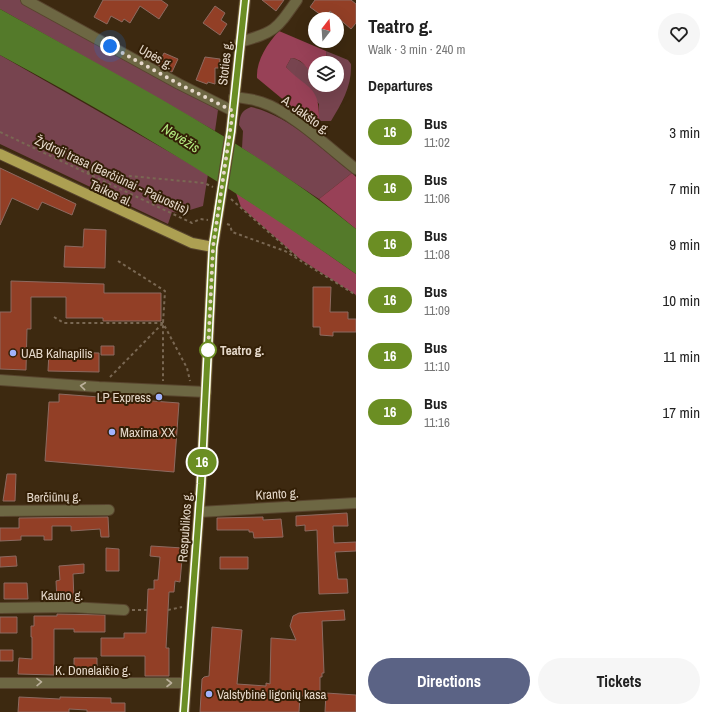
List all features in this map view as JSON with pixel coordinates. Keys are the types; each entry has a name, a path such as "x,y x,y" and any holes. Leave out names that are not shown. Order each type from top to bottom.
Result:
{"main road":[{"name":"Stoties g.","path":"213,247 231,131 245,0"},
{"name":"Taikos al.","path":"0,154 185,240 213,247"},
{"name":"Respublikos g.","path":"184,712 199,512 213,247"}],"street":[{"name":"Upės g.","path":"26,0 179,84 233,111"},
{"path":"240,42 265,35 278,26 297,0"},
{"name":"A. Jakšto g.","path":"234,97 251,99 273,107 301,126 356,169"},
{"path":"0,380 50,382 163,391 206,392"},
{"name":"Kranto g.","path":"199,512 356,503"},
{"name":"Berčiūnų g.","path":"0,511 109,510"},
{"name":"Kauno g.","path":"0,608 70,607 124,610"},
{"name":"K. Donelaičio g.","path":"0,683 186,683"}],"path":[{"name":"Žydroji trasa (Berčiūnai - Pajuostis)","path":"0,132 192,223 200,219 217,221"},
{"path":"85,171 204,183"},
{"path":"241,207 300,259"},
{"path":"217,221 230,225 232,232 285,251 356,295"},
{"path":"118,261 165,291 163,391"},
{"path":"54,317 64,323 164,323"},
{"path":"99,387 164,323"},
{"path":"164,323 187,368 192,392"},
{"path":"168,610 179,609 192,602"},
{"path":"124,610 147,610"}],"shaded area":[{"path":"0,0 23,0 218,110 215,131 0,9"},
{"path":"279,31 308,43 308,48 319,48 326,51 326,56 308,56 308,70 303,63 291,58 286,67 308,86 308,92 313,92 315,94 319,109 319,121 309,121 257,78 260,59 270,41"},
{"path":"326,51 338,56 326,56"},
{"path":"0,55 208,174 203,206 180,213 172,212 168,224 0,144"},
{"path":"291,58 299,61 307,67 308,92 286,67"},
{"path":"344,58 348,60 351,64 350,80 346,94 331,121 319,121 319,104 308,92 344,92"},
{"path":"251,107 265,111 292,126 317,144 352,173 319,199 242,148 243,131 239,125 240,119 243,112"},
{"path":"352,173 356,177 356,229 319,199"},
{"path":"236,193 280,221 356,274 356,295 300,259 241,207"}],"water":[{"name":"Nevėžis","path":"0,9 183,112 272,167 315,197 356,229 356,274 270,215 181,159 137,132 0,55"}],"building":[{"path":"103,0 161,0 168,5 159,19 140,6 130,23 124,19 122,22 111,16 107,24 94,17"},
{"path":"262,0 284,0 276,11"},
{"path":"315,0 351,0 356,4 356,23 351,29 344,23 344,12 317,12 310,7"},
{"path":"215,6 225,13 221,20 227,24 220,35 203,23"},
{"path":"164,53 178,59 172,72 158,65"},
{"path":"205,57 220,59 219,68 215,68 215,84 208,82 207,84 196,80"},
{"path":"0,168 76,204 72,215 42,202 38,210 12,198 0,225"},
{"path":"84,229 106,230 105,268 64,267 65,246 83,247"},
{"path":"11,281 104,284 104,293 161,293 161,321 103,321 103,318 66,318 66,297 31,297 31,329 27,329 26,370 0,369 0,312 11,312"},
{"path":"313,287 331,287 330,312 348,312 348,319 356,319 356,332 333,332 333,336 320,335 320,327 313,327"},
{"path":"101,346 114,346 114,355 101,355"},
{"path":"49,352 99,353 99,372 48,371"},
{"name":"Maxima XX","path":"59,394 179,403 174,472 45,461 49,402 59,402"},
{"path":"7,474 16,474 15,501 3,501"},
{"path":"347,513 348,526 333,526 334,543 356,542 356,551 335,552 338,579 347,579 348,593 319,594 317,530 305,531 305,525 296,526 296,516"},
{"path":"108,517 109,537 101,537 100,529 71,531 71,526 52,526 52,540 44,540 44,536 21,536 21,540 0,541 0,528 19,528 19,518"},
{"path":"263,517 263,520 281,519 283,537 254,538 253,532 249,532 249,530 217,530 217,518"},
{"path":"151,546 183,548 180,582 175,581 174,592 169,592 166,648 169,648 169,676 145,676 145,656 101,656 101,638 124,638 124,633 146,633 148,589 154,589 154,580 158,580 160,557 150,556"},
{"path":"106,548 119,549 119,571 106,571"},
{"path":"16,556 17,566 0,567 0,557"},
{"path":"220,557 248,557 248,569 220,569"},
{"path":"84,564 84,573 73,574 74,601 57,601 56,581 60,580 59,566"},
{"path":"4,583 27,583 28,599 4,599"},
{"path":"344,610 345,620 322,621 324,673 322,673 322,677 320,677 320,696 300,696 299,712 200,712 202,679 209,676 212,627 242,630 237,684 266,686 266,683 270,684 271,638 296,640 290,626 293,616 299,613"},
{"path":"57,614 105,615 105,632 74,632 74,629 54,629 54,675 18,674 19,658 32,659 31,626 34,626 34,616 57,616"},
{"path":"0,617 17,617 17,633 0,633"},
{"path":"0,650 13,650 13,661 0,661"},
{"path":"74,658 97,658 97,676 74,675"},
{"path":"326,693 356,695 356,712 325,712"},
{"path":"19,697 60,699 60,697 111,698 111,703 125,703 125,712 87,712 87,710 69,709 69,712 18,712"}],"bus line":[{"name":"16","path":"184,712 201,484 213,247 231,131 245,0"}],"place":[{"name":"Teatro g.","path":"208,350"},
{"name":"UAB Kalnapilis","path":"13,353"},
{"name":"LP Express","path":"159,397"},
{"name":"Maxima XX","path":"112,432"},
{"name":"Valstybinė ligonių kasa","path":"209,694"}],"route":[{"path":"110,46 179,84 233,111 213,247 208,353 208,350"}]}
